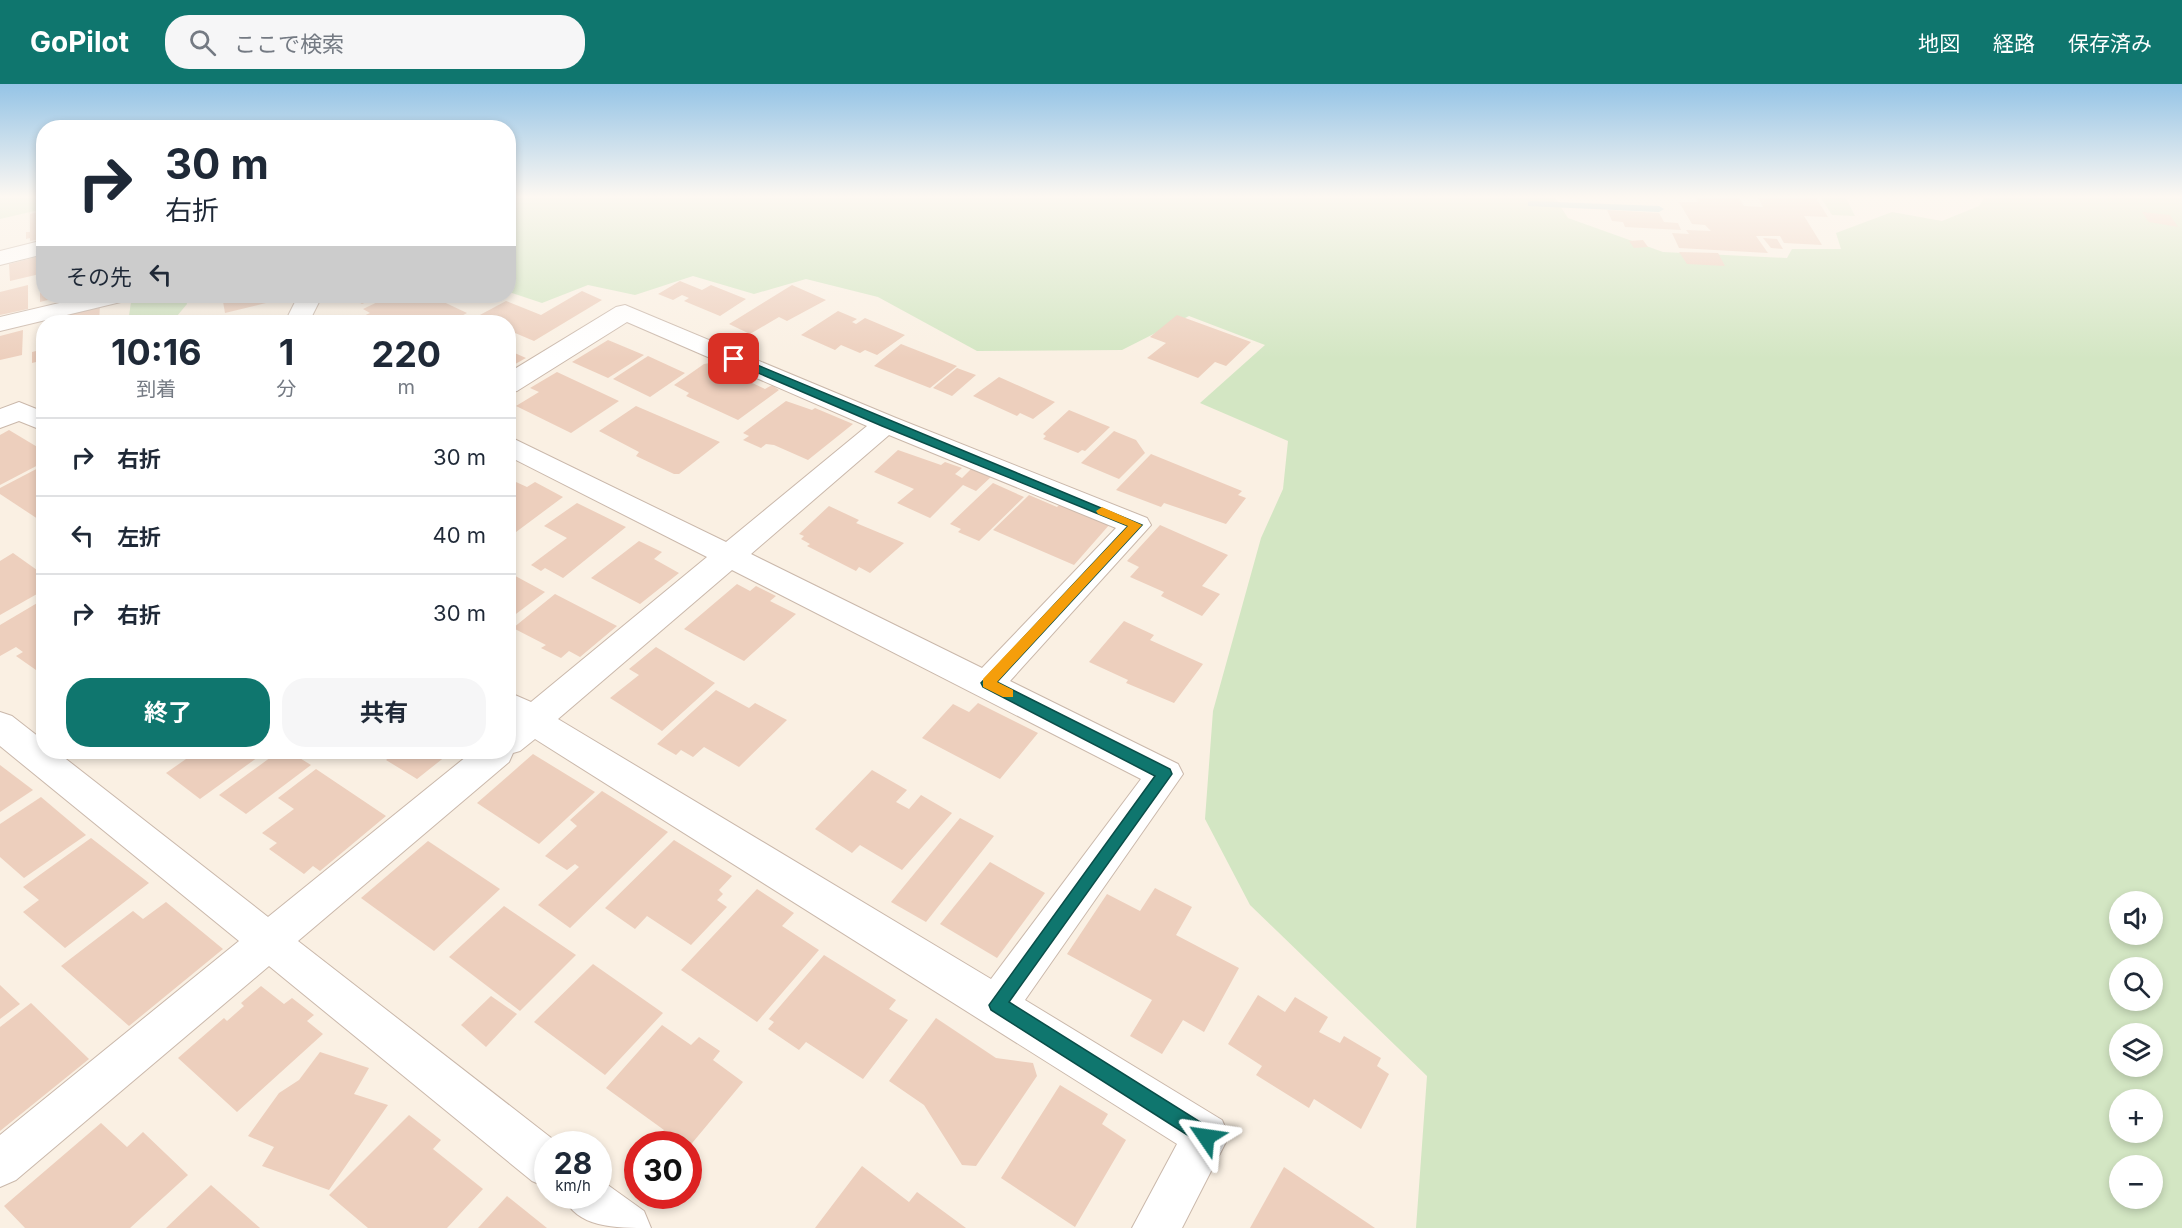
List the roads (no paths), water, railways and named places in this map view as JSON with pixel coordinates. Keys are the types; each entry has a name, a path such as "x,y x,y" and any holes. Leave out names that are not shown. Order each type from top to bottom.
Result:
{"street":[{"path":"0,258 26,251"},
{"path":"38,315 88,303"},
{"path":"516,380 625,312 886,424 1136,525 988,683"},
{"path":"0,324 36,315"},
{"path":"0,420 19,410 36,419"},
{"path":"886,424 731,556 517,722 997,1005 1206,1137 1156,1228"},
{"path":"516,449 988,683 1165,774 997,1005"},
{"path":"0,726 36,755"},
{"path":"41,759 534,1154"},
{"path":"0,1164 488,759"},
{"path":"603,1209 627,1228"}]}
